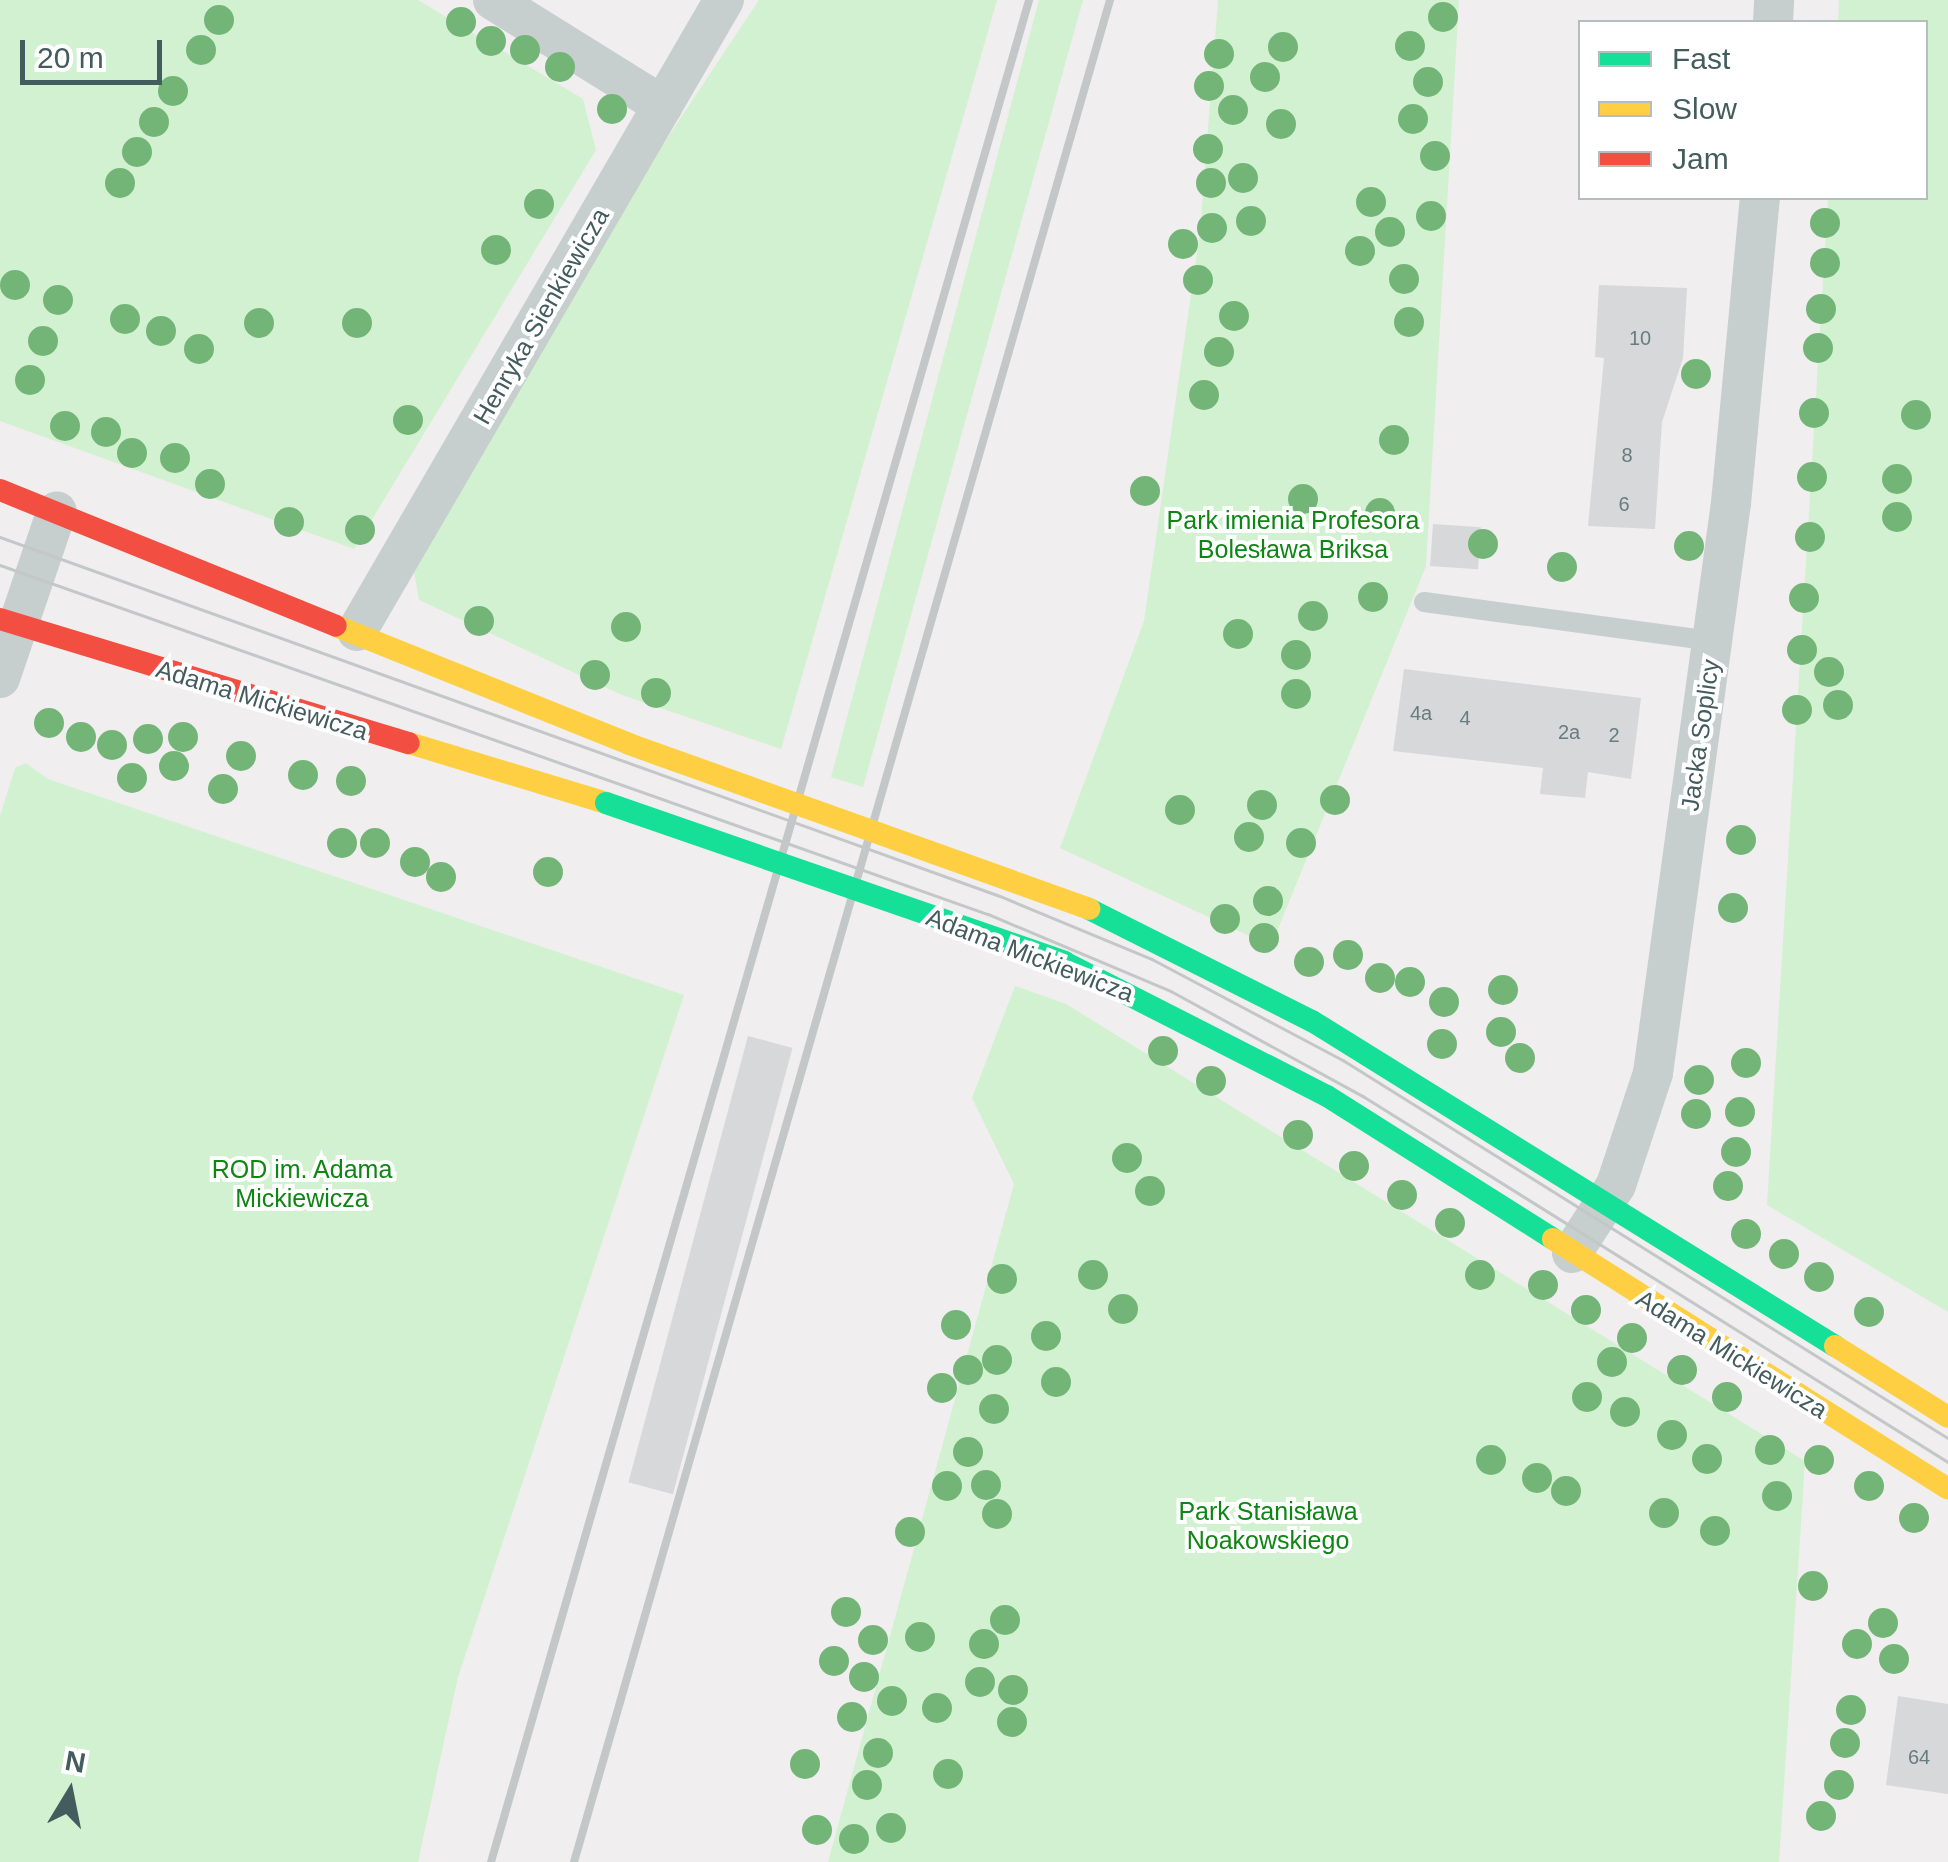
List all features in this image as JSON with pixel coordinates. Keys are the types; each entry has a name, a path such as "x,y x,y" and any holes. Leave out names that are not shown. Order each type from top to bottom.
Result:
{"street":[{"path":"493,0 664,106"},
{"name":"Henryka Sienkiewicza","path":"356,630 724,0"},
{"name":"Jacka Soplicy","path":"1572,1253 1606,1202 1653,1073 1714,641 1760,200"},
{"path":"0,490 356,630 629,744 1089,909 1312,1021 1948,1416"},
{"path":"0,678 9,622 57,511"},
{"name":"Adama Mickiewicza","path":"9,622 606,802 1064,962 1280,1068 1948,1489"}],"lane":[{"path":"1424,602 1714,641"}],"green space":[{"path":"0,0 418,0 583,99 596,150 354,549 0,421"},
{"path":"759,0 997,0 781,749 622,695 419,600 414,572 628,197"},
{"path":"1039,0 1083,0 863,787 831,777"},
{"name":"Park imienia Profesora Bolesława Briksa","path":"1218,0 1459,0 1426,566 1271,946 1060,848 1144,621 1200,232"},
{"path":"1839,0 1948,0 1948,1312 1767,1205 1828,200 1928,200 1928,20 1838,20"},
{"name":"ROD im. Adama Mickiewicza","path":"26,763 48,779 684,995 458,1677 418,1862 0,1862 0,816 15,768"},
{"name":"Park Stanisława Noakowskiego","path":"1015,986 1066,1004 1805,1461 1779,1862 828,1862 1014,1184 972,1098"}],"building":[{"path":"1599,285 1687,288 1683,358 1662,422 1655,529 1588,526 1604,358 1595,357"},
{"path":"1433,524 1481,527 1478,569 1430,566"},
{"path":"1404,669 1641,698 1631,779 1588,772 1585,798 1540,794 1543,768 1393,751"},
{"path":"748,1036 792,1048 673,1494 628,1482"},
{"path":"1898,1696 1948,1704 1948,1794 1886,1785"}],"tram line":[{"path":"0,537 1000,896 1152,959 1343,1060 1948,1438"},
{"path":"0,565 988,914 1171,991 1363,1096 1948,1462"}],"railway":[{"path":"491,1862 1029,0"},
{"path":"574,1862 1110,0"}],"traffic: fast":[{"path":"606,803 1064,962"},
{"path":"1089,909 1312,1021 1835,1346"},
{"path":"1064,962 1327,1096 1553,1239"}],"traffic: slow":[{"path":"336,626 629,744"},
{"path":"409,743 606,803"},
{"path":"629,744 1089,909"},
{"path":"1553,1239 1948,1489"},
{"path":"1835,1346 1948,1417"}],"traffic: jam":[{"path":"0,490 336,626"},
{"path":"0,619 409,743"}]}
